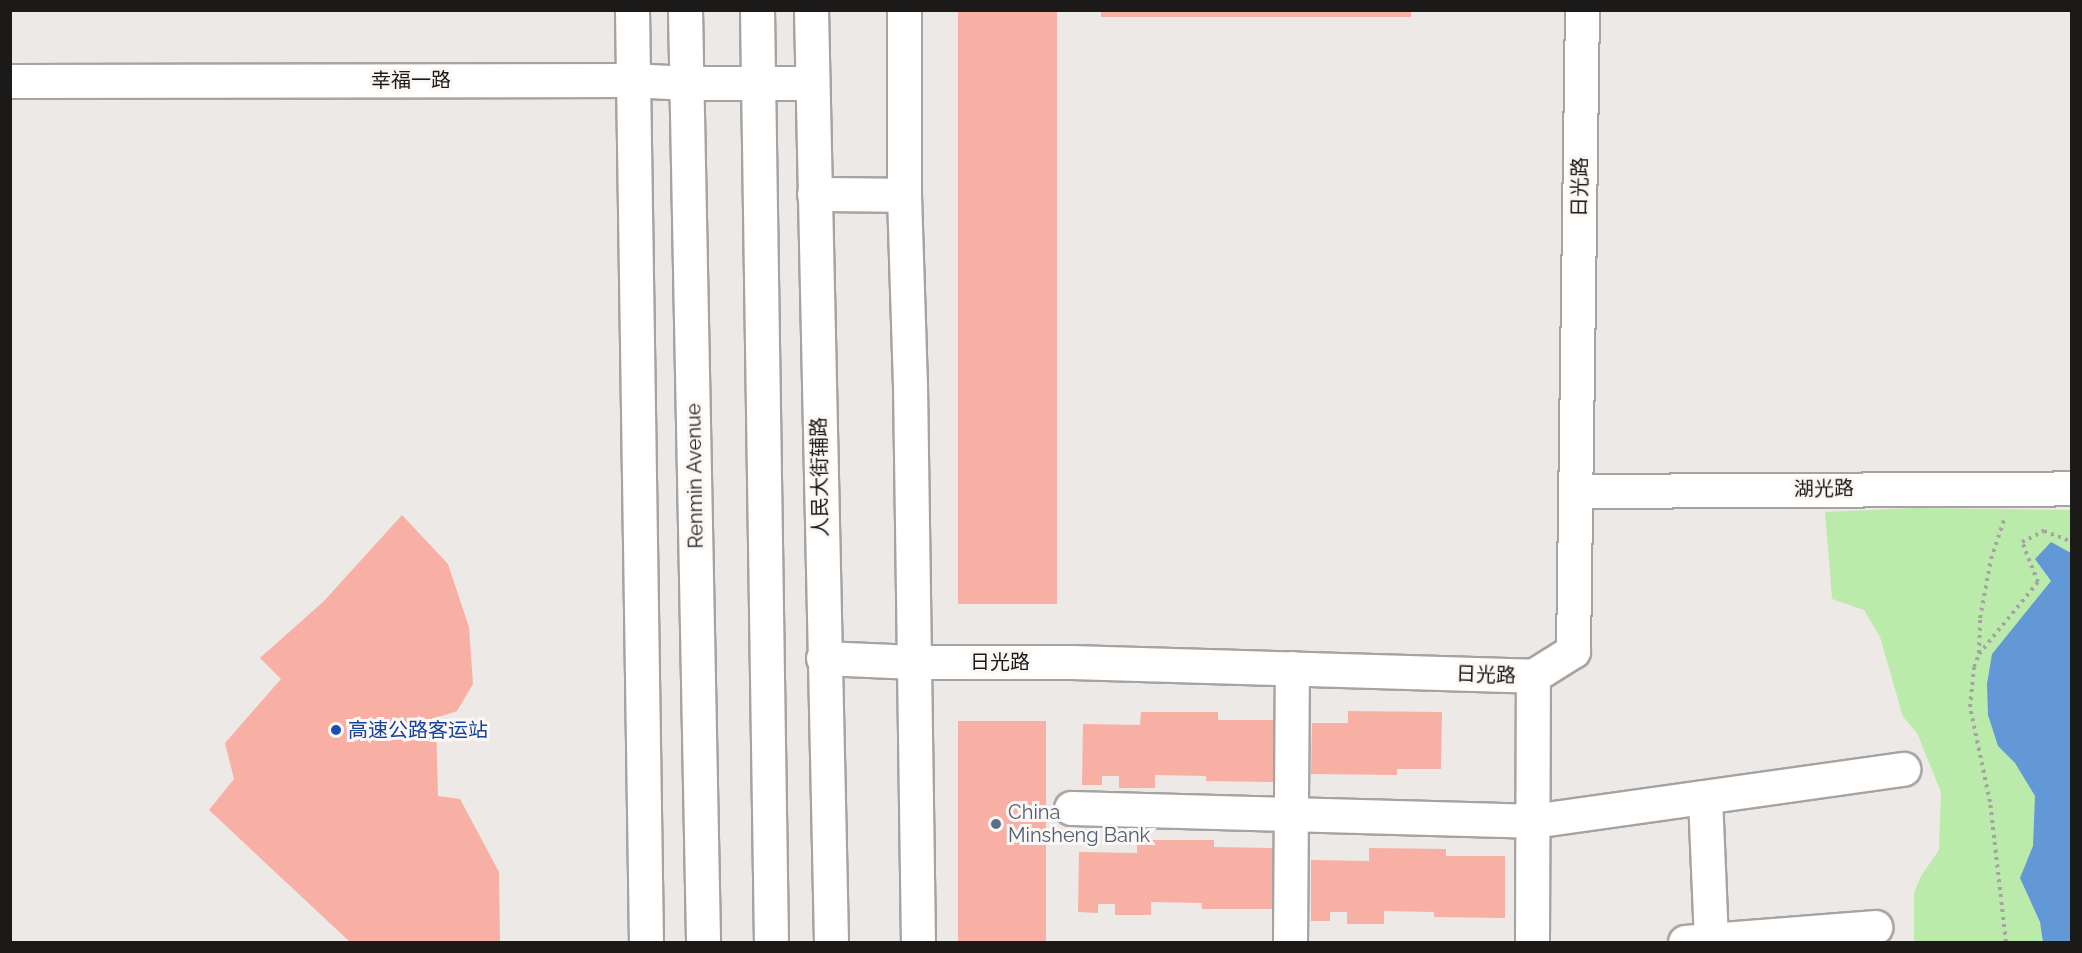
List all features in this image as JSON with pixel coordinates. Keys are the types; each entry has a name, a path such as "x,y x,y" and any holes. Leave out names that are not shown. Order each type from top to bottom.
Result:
{"main road":[{"path":"632,10 646,942"},
{"name":"Renmin Avenue","path":"685,10 703,942"},
{"path":"757,10 771,942"},
{"name":"人民大街辅路","path":"811,10 831,942"},
{"path":"904,10 904,195 915,662 918,942"},
{"name":"日光路","path":"824,658 915,662 1071,662 1533,676 1573,651 1582,10"},
{"name":"幸福一路","path":"10,81 633,80 686,83 812,83"},
{"path":"814,194 904,195"},
{"name":"湖光路","path":"1577,491 2072,488"},
{"path":"1290,942 1293,815 1292,668"},
{"path":"1532,942 1533,676"},
{"path":"1071,808 1532,822 1903,769"},
{"path":"1705,796 1698,941 1875,927"}],"path":[{"path":"1979,654 1980,618 1991,559 2015,488"},
{"path":"2006,942 1989,802 1970,707 1974,667 1979,654 2038,582 2022,542 2044,531 2071,540"}],"green space":[{"path":"1914,508 2071,510 2071,942 1914,942 1914,893 1921,876 1939,850 1941,792 1917,733 1903,717 1880,637 1864,610 1832,599 1825,512"}],"water":[{"path":"2051,542 2071,553 2071,942 2043,942 2040,922 2020,878 2033,846 2035,796 2015,763 1998,746 1988,715 1987,684 1992,654 2051,581 2035,559"}],"building":[{"path":"958,10 1057,10 1057,604 958,604"},
{"path":"1101,10 1411,10 1411,17 1101,17"},
{"name":"高速公路客运站","path":"402,515 448,564 469,627 473,684 457,711 436,718 438,796 460,799 499,872 500,942 350,942 209,810 234,779 225,743 281,679 260,658 324,601"},
{"path":"1348,711 1442,712 1441,769 1397,769 1397,775 1311,774 1312,723 1348,723"},
{"path":"1141,712 1218,712 1218,720 1277,720 1276,782 1206,781 1206,776 1155,775 1155,788 1119,788 1119,776 1102,776 1102,785 1082,785 1083,724 1140,725"},
{"path":"958,721 1046,721 1046,942 958,942"},
{"path":"1137,840 1214,840 1214,847 1273,848 1273,909 1202,909 1202,903 1151,902 1151,915 1115,915 1115,904 1098,904 1098,913 1078,912 1079,852 1137,853"},
{"path":"1369,848 1446,849 1446,856 1505,856 1505,918 1434,917 1434,912 1384,911 1384,924 1347,924 1347,912 1330,912 1330,921 1311,921 1311,860 1369,861"}],"place":[{"name":"高速公路客运站","path":"336,730"},
{"name":"China Minsheng Bank","path":"996,824"}]}
